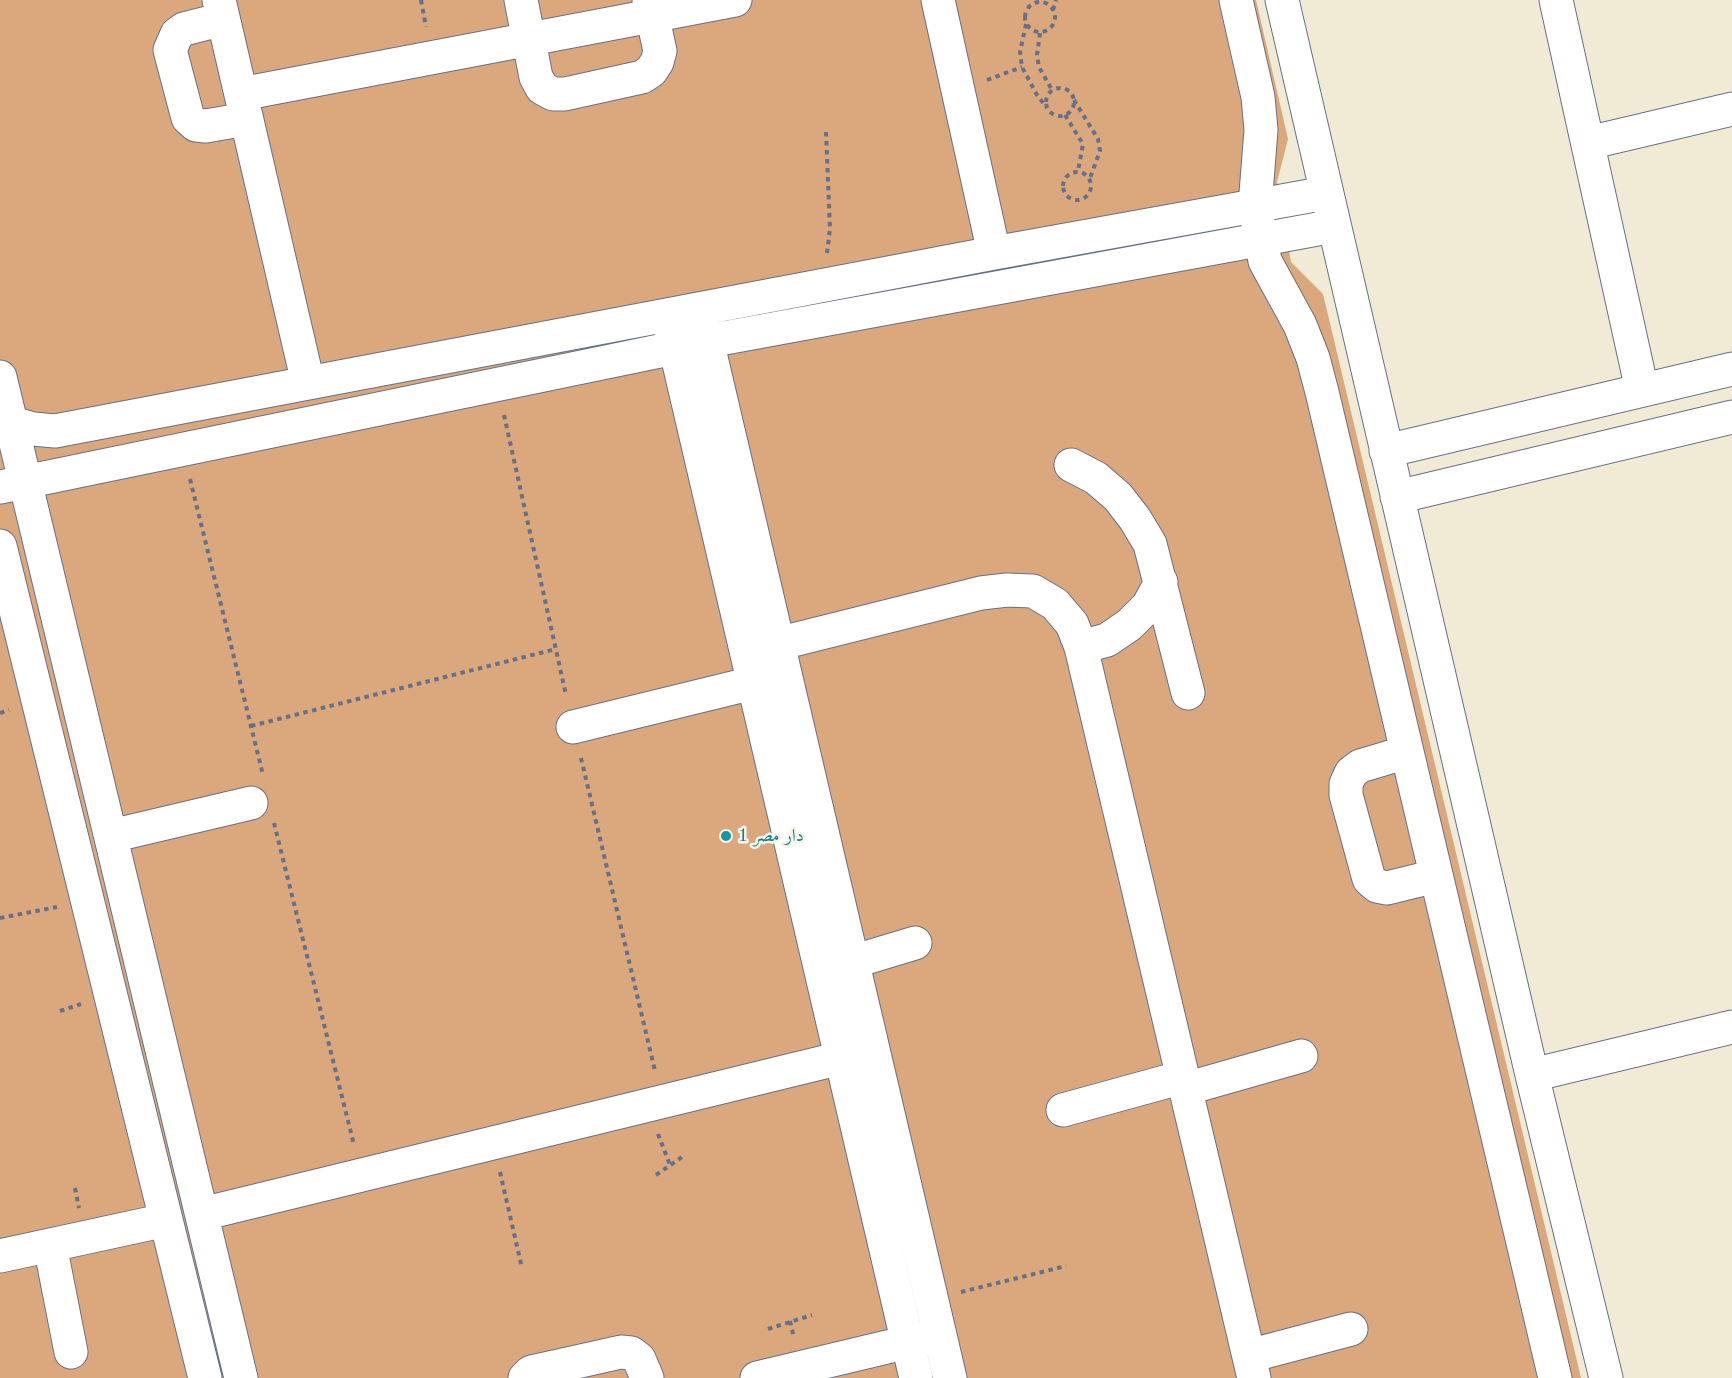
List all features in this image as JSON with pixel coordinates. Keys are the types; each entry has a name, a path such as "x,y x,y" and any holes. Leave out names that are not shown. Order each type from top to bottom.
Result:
{"street":[{"path":"521,0 536,77 542,88 553,94 565,94 642,77 651,71 660,51 651,8"},
{"path":"308,383 244,106 221,10 177,34 170,50 184,109 188,118 196,124 206,126 244,106 651,8 735,0"},
{"path":"938,0 994,253"},
{"path":"1236,0 1259,108 1260,141 1255,206 1265,261 1284,292 1313,358 1555,1378"},
{"path":"1282,0 1532,1075 1606,1378"},
{"path":"1556,0 1642,390"},
{"path":"1588,143 1732,109"},
{"path":"6,422 33,429 56,431 994,253 1326,193"},
{"path":"13,484 708,341 1334,226"},
{"path":"668,315 907,1342 912,1377 949,1373 700,309"},
{"path":"1386,450 1732,369"},
{"path":"0,376 13,484 111,836 241,1378"},
{"path":"1397,497 1732,417"},
{"path":"1071,465 1096,478 1118,497 1136,519 1150,544 1188,693"},
{"path":"0,546 7,607 87,901 205,1378"},
{"path":"1081,647 1107,640 1130,625 1148,606 1161,582"},
{"path":"777,644 981,593 1007,590 1033,591 1055,604 1072,624 1081,647 1184,1083 1247,1371 1351,1329"},
{"path":"573,727 753,683"},
{"path":"1407,752 1360,766 1351,773 1346,784 1346,795 1369,879 1377,886 1387,888 1436,876"},
{"path":"111,836 251,803"},
{"path":"852,962 915,943"},
{"path":"1532,1075 1732,1027"},
{"path":"1063,1110 1302,1056"},
{"path":"202,1214 841,1058"},
{"path":"0,1256 166,1220"},
{"path":"50,1245 71,1352"},
{"path":"757,1378 939,1334"},
{"path":"525,1378 531,1372 621,1352 631,1353 639,1359 647,1378"}],"path":[{"path":"1040,33 1053,25 1056,0"},
{"path":"1053,10 1041,1 1028,8 1022,37 1022,67 1037,96 1052,114 1065,115 1070,111 1074,100"},
{"path":"1026,23 1040,33"},
{"path":"1040,33 1037,55 1039,67 1052,90"},
{"path":"1052,90 1065,89 1098,139 1100,152 1090,178 1091,192 1086,198 1072,200 1063,187 1070,173 1077,171 1090,178"},
{"path":"1047,108 1046,101 1052,90"},
{"path":"1065,115 1083,144 1077,171"},
{"path":"819,286 830,229 826,132"},
{"path":"251,726 556,649"},
{"path":"0,918 87,901"},
{"path":"493,1143 522,1268"},
{"path":"656,1175 685,1155"},
{"path":"931,1300 1066,1266"},
{"path":"768,1329 812,1315"}],"building":[{"name":"دار مصر 1","path":"0,0 1256,0 1288,139 1277,182 1291,262 1323,294 1581,1378 0,1378"}],"place":[{"name":"دار مصر 1","path":"726,836"}]}
